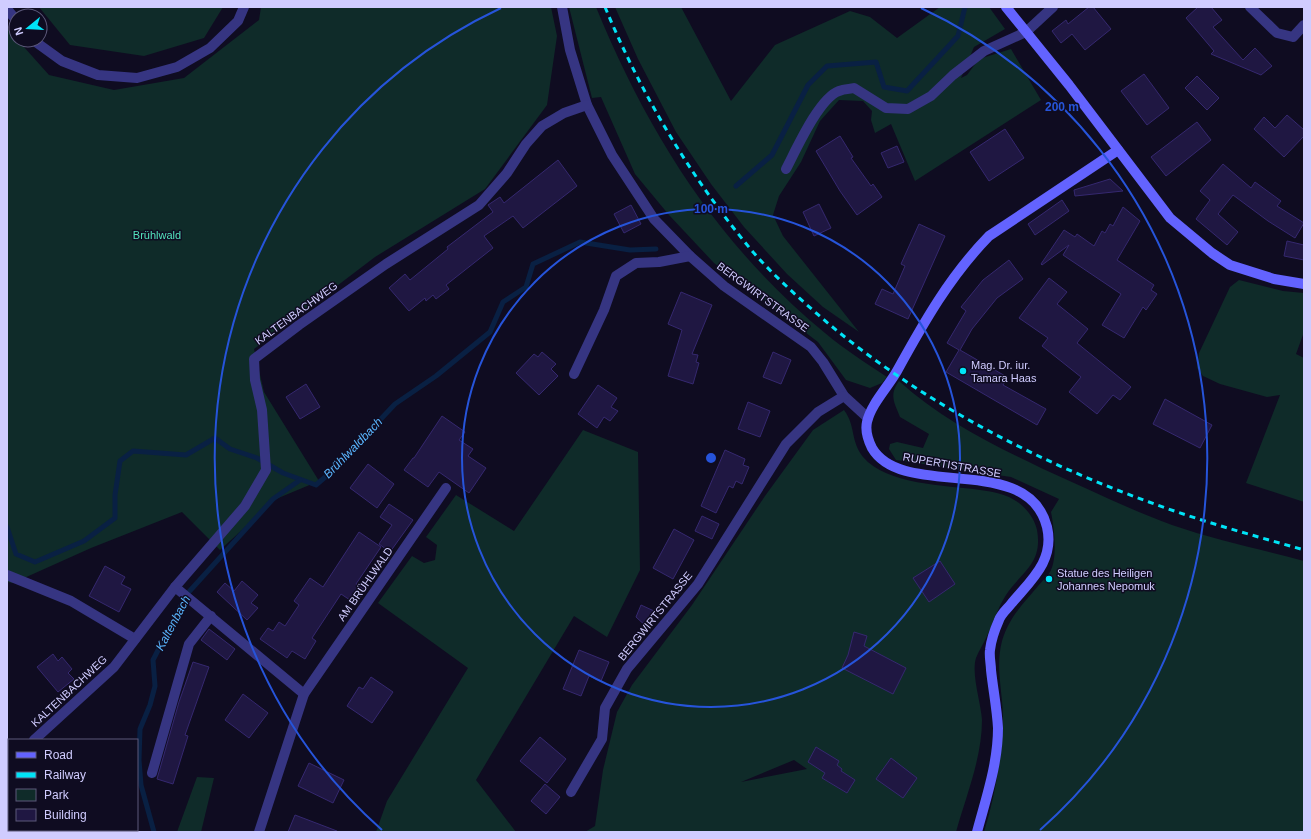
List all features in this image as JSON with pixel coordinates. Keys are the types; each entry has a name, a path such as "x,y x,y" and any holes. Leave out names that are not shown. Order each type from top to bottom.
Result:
{"main road":[{"path":"1007,8 1170,218 1212,253 1230,265 1274,279 1304,284"},
{"path":"868,418 950,280 976,250 995,232 1118,150"},
{"name":"RUPERTISTRASSE","path":"868,418 867,434 870,445 876,455 886,463 916,472 989,482 1024,493 1040,510 1047,527 1048,554 1040,570 999,618 990,651 998,728 994,764 977,832"}],"street":[{"path":"44,48 62,61 98,75 137,78 177,67 210,48 238,21 244,7"},
{"name":"BERGWIRTSTRASSE","path":"562,7 570,50 587,105 612,155 654,219 690,256 724,286 811,347 823,362 844,396 868,418"},
{"path":"786,169 806,129 824,104 838,91 854,88 886,108 908,109 931,96 953,75 984,51 1026,32 1053,7"},
{"path":"1250,7 1277,33 1293,37 1304,25"},
{"name":"KALTENBACHWEG","path":"35,739 114,667 175,587 245,506 266,470 262,410 255,380 254,359 299,325 386,264 478,205 507,173 526,144 542,126 564,113 587,105"},
{"path":"574,374 604,310 616,276 636,263 659,262 690,256"},
{"name":"BERGWIRTSTRASSE","path":"570,792 602,739 606,708 627,669 698,584 786,444 818,412 844,396"},
{"name":"AM BRÜHLWALD","path":"259,832 304,694 446,488"},
{"path":"7,575 71,601 135,639"},
{"path":"175,587 304,694"},
{"path":"152,773 190,644 211,616"}],"green space":[{"path":"39,7 223,7 204,38 144,56 70,45 48,18 48,8"},
{"name":"Brühlwald","path":"261,7 551,7 557,36 547,105 485,189 375,257 254,349 264,392 319,481 276,499 220,550 182,512 91,548 13,583 7,582 7,28 8,48 25,48 49,75 114,90 184,78 259,20"},
{"path":"569,7 596,7 616,54 663,143 690,185 720,225 752,263 787,299 832,339 887,377 882,383 870,388 846,380 818,342 714,263 669,215 635,174 601,97 592,98"},
{"path":"615,7 681,7 731,101 775,45 850,11 870,17 897,38 940,7 989,7 1005,29 974,47 961,78 967,75 979,59 1011,49 1041,100 915,181 891,124 875,133 871,120 872,111 863,101 839,100 820,121 801,162 779,196 773,215 783,236 859,332 823,307 787,274 744,227 711,184 676,132 638,59"},
{"path":"1239,280 1283,291 1304,293 1304,332 1296,354 1304,358 1304,502 1246,483 1280,395 1267,397 1220,384 1203,376 1197,368 1199,353 1230,287"},
{"path":"899,381 915,395 949,419 985,440 1041,468 1123,505 1156,519 1188,530 1304,561 1304,832 984,832 995,790 1001,748 1003,709 999,661 1002,641 1008,625 1022,605 1050,572 1055,551 1051,512 1059,499 1011,477 896,460 889,449 890,444 897,442 923,448 929,434 900,417 894,403 893,395"},
{"path":"844,410 848,416 859,451 873,466 886,473 917,482 1005,495 1019,503 1031,515 1036,526 1038,542 1034,559 1003,600 976,658 975,680 982,720 981,734 973,777 956,832 585,832 595,826 603,770 617,712 632,685 692,605 765,496 813,430","holes":["794,760 807,769 741,782"]},
{"path":"583,430 638,452 640,570 607,637 574,616 476,780 516,832 376,832 387,801 468,668 378,603 412,556 424,563 435,560 437,545 426,537 456,495 514,531"},
{"path":"197,777 214,778 201,832 177,832"}],"building":[{"path":"1089,7 1093,7 1111,29 1085,50 1072,34 1061,43 1052,31 1066,20 1068,24"},
{"path":"1198,7 1211,7 1222,20 1213,27 1243,60 1255,48 1272,66 1261,75 1211,54 1214,51 1186,18"},
{"path":"1144,74 1169,108 1147,125 1121,91"},
{"path":"1197,76 1219,98 1207,110 1185,88"},
{"path":"1287,115 1304,130 1304,136 1284,157 1254,129 1264,117 1275,128"},
{"path":"1197,122 1211,140 1166,176 1151,157"},
{"path":"1005,129 1024,158 989,181 970,152"},
{"path":"840,136 853,157 851,158 871,186 873,184 882,197 857,215 840,191 816,151"},
{"path":"897,146 904,162 888,168 881,153"},
{"path":"558,160 577,186 523,228 513,216 484,236 493,248 446,285 449,289 436,299 433,295 426,301 425,298 409,311 389,288 405,274 410,280 448,249 447,247 493,212 488,205 500,197 504,203"},
{"path":"1223,164 1251,188 1255,182 1281,201 1277,206 1304,223 1295,238 1268,221 1233,195 1218,214 1238,232 1227,245 1196,219 1210,200 1200,191"},
{"path":"1110,179 1123,191 1075,196 1074,190"},
{"path":"1062,200 1069,211 1035,235 1028,224"},
{"path":"819,204 831,228 814,236 803,212"},
{"path":"631,205 641,224 624,233 614,214"},
{"path":"1123,207 1140,221 1117,260 1154,285 1151,290 1157,294 1146,310 1143,307 1124,338 1102,325 1121,294 1063,255 1069,245 1042,265 1041,264 1064,230 1075,237 1077,234 1094,246 1102,231 1105,233 1110,224 1113,226"},
{"path":"919,224 945,236 908,319 875,304 882,289 893,294 905,266 901,264"},
{"path":"1287,241 1304,245 1304,260 1284,256"},
{"path":"1009,260 1023,279 997,298 972,329 960,350 1007,377 1003,385 1046,409 1037,425 946,372 959,350 947,343 966,311 961,307 983,280"},
{"path":"1049,278 1067,292 1057,304 1088,329 1077,343 1131,387 1120,400 1113,395 1097,414 1069,392 1081,377 1042,346 1048,338 1019,318"},
{"path":"681,292 712,305 692,354 698,355 696,362 699,363 693,384 668,376 682,330 668,324"},
{"path":"542,352 556,364 551,369 558,376 539,395 516,373 534,354 538,357"},
{"path":"773,352 791,360 781,384 763,377"},
{"path":"306,384 320,407 300,419 286,397"},
{"path":"598,385 617,398 611,407 618,411 610,421 604,417 597,428 578,414"},
{"path":"1165,399 1212,425 1200,448 1153,424"},
{"path":"748,402 770,411 760,437 738,429"},
{"path":"442,416 465,432 459,440 473,449 468,456 486,468 469,493 439,472 428,487 404,470 414,458"},
{"path":"725,450 745,459 743,465 749,467 742,484 736,481 733,488 729,486 716,513 701,506"},
{"path":"368,464 394,484 377,508 350,488"},
{"path":"389,504 413,520 390,552 379,544 392,525 380,517"},
{"path":"702,516 719,524 712,539 695,531"},
{"path":"674,529 694,540 673,579 653,568"},
{"path":"359,532 381,547 356,584 365,590 356,604 341,594 312,638 316,641 305,659 292,651 287,658 260,639 268,628 273,631 279,622 285,626 299,605 294,601 310,578 323,587"},
{"path":"940,561 955,584 929,602 913,578"},
{"path":"105,566 125,577 121,584 131,589 119,612 89,596"},
{"path":"242,581 258,595 251,603 258,608 247,620 217,592 225,583 234,591"},
{"path":"641,605 654,611 647,627 636,617"},
{"path":"209,629 235,649 227,660 201,640"},
{"path":"854,632 867,636 864,646 906,668 893,694 842,668 848,655"},
{"path":"579,650 609,662 601,681 589,676 581,696 563,689"},
{"path":"53,654 58,661 62,657 72,669 68,673 74,679 58,692 37,667"},
{"path":"193,662 209,667 185,735 188,736 173,784 157,779 179,702"},
{"path":"371,677 393,692 372,723 347,706 359,687 363,689"},
{"path":"243,694 268,713 249,738 225,720"},
{"path":"540,737 566,759 547,783 520,761"},
{"path":"816,747 839,761 837,765 842,769 841,771 855,780 847,793 822,778 825,773 808,762"},
{"path":"891,758 917,778 903,798 876,779"},
{"path":"309,763 344,780 333,803 298,786"},
{"path":"545,784 560,797 546,814 531,801"},
{"path":"295,815 337,831 337,832 288,832"}],"waterway":[{"name":"Brühlwaldbach","path":"736,186 772,155 808,85 827,66 876,62 884,87 907,91 958,36 965,7"},
{"name":"Brühlwaldbach","path":"7,527 16,554 35,562 84,541 115,518 115,495 120,461 133,451 186,455 215,438 230,449 257,458 283,473 316,485 331,472 395,404 436,376 490,332 503,302 526,287 533,264 580,242 630,250 656,249"},
{"name":"Kaltenbach","path":"154,832 141,785 139,760 140,729 150,705 155,686 153,660 187,594 273,499 300,480"}],"railway":[{"path":"605,7 619,40 652,104 689,165 730,224 753,252 778,278 823,319 860,348 898,376 937,401 978,425 1062,467 1168,509 1226,528 1304,550"}],"place":[{"name":"Mag. Dr. iur. Tamara Haas","path":"963,371"},
{"name":"Statue des Heiligen Johannes Nepomuk","path":"1049,579"}]}
